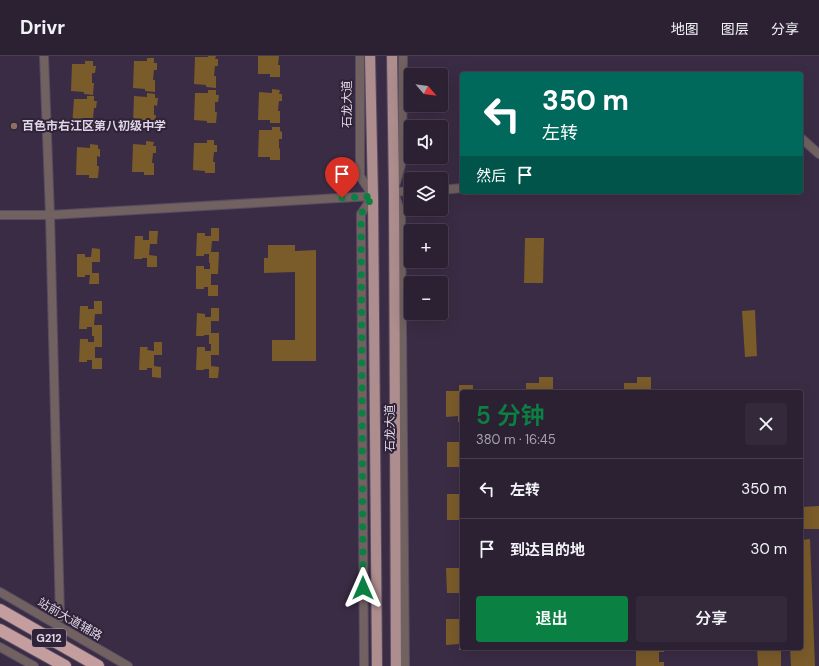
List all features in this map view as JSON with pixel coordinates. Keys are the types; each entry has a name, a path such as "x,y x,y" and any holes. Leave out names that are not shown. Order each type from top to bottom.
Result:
{"highway":[{"name":"G212","path":"0,610 98,666"},
{"name":"G212","path":"0,630 65,666"}],"main road":[{"name":"石龙大道","path":"370,56 373,196 377,666"},
{"name":"石龙大道","path":"392,56 396,666"}],"street":[{"path":"44,56 50,215 60,617"},
{"name":"石龙大道","path":"360,56 360,176 373,196"},
{"name":"石龙大道","path":"402,56 402,161 394,192 401,214 405,666"},
{"path":"803,140 819,154"},
{"path":"448,189 460,188"},
{"path":"394,192 404,192"},
{"path":"0,214 50,215 373,196"},
{"path":"364,666 361,214 373,196"},
{"name":"站前大道辅路","path":"0,592 128,666"},
{"path":"0,647 34,666"}],"building":[{"path":"216,56 215,59 218,59 218,66 215,66 214,76 216,76 216,88 194,84 195,57"},
{"path":"258,56 279,56 278,65 280,65 280,77 270,77 270,74 258,74"},
{"path":"147,58 154,58 154,63 157,63 157,70 154,70 153,80 155,80 155,92 133,88 134,61 147,61"},
{"path":"85,61 93,61 93,66 96,66 95,73 92,73 92,83 94,83 93,95 84,94 84,92 71,91 72,64 85,64"},
{"path":"272,89 280,90 279,94 282,94 282,101 279,101 278,111 280,111 280,123 270,123 270,120 258,120 259,92 272,93"},
{"path":"208,90 216,90 216,95 219,95 218,102 215,102 215,112 217,112 216,123 207,123 207,121 194,120 195,93 208,93"},
{"path":"147,93 155,94 155,98 158,98 157,106 154,105 154,115 156,115 155,127 146,127 146,124 133,124 134,96 147,97"},
{"path":"87,96 94,96 94,101 97,101 96,108 94,108 93,118 95,118 95,129 85,129 85,126 72,126 74,99 87,99"},
{"path":"272,127 280,127 280,131 282,132 282,139 279,139 280,160 270,160 270,157 258,157 259,130 272,130"},
{"path":"207,140 214,140 214,145 217,145 217,152 214,152 213,162 215,162 215,173 205,173 205,171 193,170 194,143 207,143"},
{"path":"146,141 154,142 153,146 156,146 156,153 153,153 152,163 154,163 154,175 144,175 144,172 132,172 133,144 146,145"},
{"path":"90,144 98,145 98,149 100,149 100,157 97,156 97,166 99,166 98,178 89,178 89,175 76,175 77,147 90,148"},
{"path":"211,228 219,228 219,241 212,241 211,252 219,252 218,274 211,274 211,285 218,285 218,296 208,296 208,287 204,287 204,289 196,289 196,266 204,266 204,269 210,269 209,254 204,254 204,256 196,256 197,233 205,233 205,236 211,236"},
{"path":"149,231 158,231 157,244 150,244 149,255 157,256 157,267 147,267 147,258 134,259 135,236 143,236 143,240 149,240"},
{"path":"525,238 544,238 543,283 524,283"},
{"path":"268,245 295,245 295,251 316,250 316,361 272,361 272,340 295,340 295,272 264,273 264,258 268,258"},
{"path":"92,248 100,249 100,262 92,262 92,273 99,273 99,284 89,284 90,275 85,275 85,277 77,277 77,254 85,254 85,257 91,257"},
{"path":"94,301 102,301 102,314 95,314 94,325 102,325 102,347 95,347 95,358 102,358 102,369 92,369 92,360 87,360 87,362 79,362 80,339 88,339 88,342 94,342 92,327 87,327 87,329 79,329 80,306 88,306 88,309 94,309"},
{"path":"211,308 219,308 219,321 211,321 211,333 219,333 219,355 211,355 211,366 219,367 218,378 209,378 209,369 196,370 197,347 205,347 205,351 211,351 209,335 196,336 197,313 205,314 205,317 211,317"},
{"path":"755,310 757,356 745,357 742,311"},
{"path":"154,342 162,342 162,355 154,355 154,366 161,367 161,378 152,377 152,368 147,368 147,370 139,370 140,347 148,347 147,350 154,351"},
{"path":"539,377 553,377 553,390 526,390 526,383 539,383"},
{"path":"637,377 651,377 651,389 624,390 624,383 637,383"},
{"path":"459,385 473,385 473,390 460,390 460,422 458,422 458,416 446,417 446,391 459,391"},
{"path":"447,442 460,442 460,467 447,467"},
{"path":"447,494 460,494 460,525 459,520 447,520"},
{"path":"819,506 819,529 803,529 803,507"},
{"path":"810,539 815,666 791,666 790,650 803,650 803,540"},
{"path":"446,568 460,568 460,599 459,593 447,593"},
{"path":"446,619 460,619 460,650 459,644 446,645"},
{"path":"636,650 664,650 664,652 659,652 659,662 664,662 664,666 636,666"},
{"path":"757,650 781,650 781,666 758,666"}],"place":[{"name":"百色市右江区第八初级中学","path":"14,126"}],"route":[{"path":"342,198 373,196 361,214 363,588"}]}
